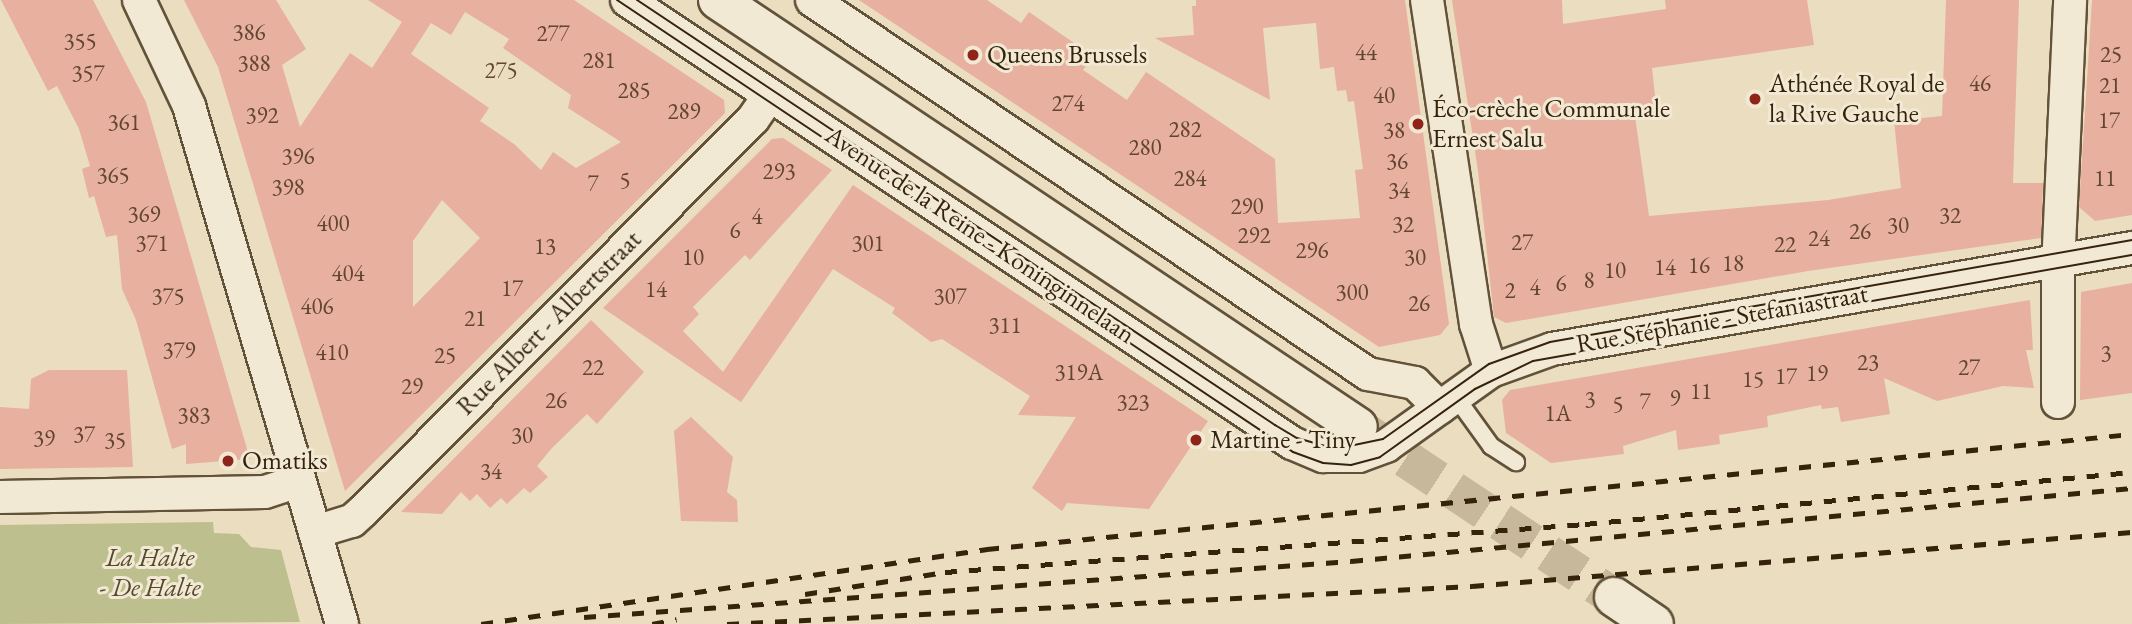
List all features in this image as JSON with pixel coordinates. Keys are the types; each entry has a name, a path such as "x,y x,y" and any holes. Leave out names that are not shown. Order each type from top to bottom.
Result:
{"main road":[{"name":"Avenue de la Reine - Koninginnelaan","path":"718,0 1348,442"},
{"path":"1614,597 1654,624"}],"street":[{"path":"139,0 189,106 342,624"},
{"name":"Avenue de la Reine - Koninginnelaan","path":"627,0 1292,443 1348,442"},
{"path":"812,0 1367,374 1415,383 1447,402"},
{"path":"1427,0 1476,324 1492,371"},
{"path":"2058,402 2058,261 2070,0"},
{"name":"Rue Albert - Albertstraat","path":"315,532 352,521 363,511 752,119 770,95"},
{"name":"Rue Stéphanie - Stefaniastraat","path":"1348,442 1386,446 1492,371 1552,349 2132,248"},
{"path":"0,497 265,492 299,481"}],"lane":[{"path":"1447,402 1491,446 1516,462"}],"green space":[{"name":"La Halte - De Halte","path":"213,522 214,533 239,534 251,547 281,550 300,622 0,624 0,525"}],"building":[{"path":"1,0 93,0 146,102 250,459 186,464 186,444 172,449 136,320 122,289 117,235 106,237 94,196 89,198 82,169 90,166 79,129 57,86 48,91"},
{"path":"184,0 276,0 306,49 282,65 300,127 350,53 372,68 402,22 368,0 574,0 724,100 725,113 345,491 218,67","holes":["465,12 509,39 503,48 571,95 568,108 621,142 576,168 553,152 541,170 514,144 480,121 489,108 411,54 431,23 451,35","442,200 480,238 413,307 413,241"]},
{"path":"859,0 987,0 1021,23 1029,12 1093,56 1083,70 1127,100 1146,72 1275,159 1278,223 1360,218 1355,170 1363,169 1354,101 1348,102 1346,90 1337,91 1334,67 1320,69 1316,23 1263,28 1270,100 1155,38 1194,35 1192,6 1196,6 1196,0 1405,0 1449,324 1440,335 1379,347"},
{"path":"1452,0 1562,0 1563,24 1666,9 1665,0 1807,0 1814,45 1652,68 1656,105 1634,109 1649,216 1828,200 1901,188 1894,121 1942,116 1946,0 2019,0 2013,183 2043,183 2041,238 1808,271 1506,323 1494,317 1478,171"},
{"path":"2092,0 2132,0 2132,215 2095,221 2079,207"},
{"path":"783,138 832,170 750,260 745,255 693,307 699,314 683,331 723,372 853,185 1208,421 1149,509 1067,503 1062,511 1032,488 1076,417 1018,415 1030,396 942,339 931,342 892,313 895,308 833,269 741,402 603,308 772,139"},
{"path":"2132,283 2132,393 2080,400 2081,292"},
{"path":"2030,300 2033,350 2026,350 2034,388 2003,386 1937,401 1884,378 1890,414 1841,422 1838,407 1822,409 1821,405 1767,416 1768,427 1719,435 1720,444 1678,450 1676,430 1623,446 1624,454 1551,463 1506,433 1502,400 1510,390"},
{"path":"591,320 644,372 597,424 587,414 552,448 537,466 548,477 530,493 524,488 507,504 501,498 490,508 477,494 470,501 461,492 442,514 401,512"},
{"path":"49,370 127,370 133,467 0,469 0,407 29,409 31,379"},
{"path":"691,417 733,457 727,492 737,500 738,522 681,521 674,431"}],"tunnel":[{"path":"1358,427 1614,597"}],"tram line":[{"path":"617,0 1293,452 1323,463 1351,465 1380,457 1475,389 1533,361 2132,255"},
{"path":"637,0 1275,425 1297,438 1335,449 1383,439 1489,364 1550,342 2132,240"}],"railway":[{"path":"481,624 987,549 2132,434"},
{"path":"805,594 945,572 1585,524 2132,472"},
{"path":"584,617 1351,561 2132,488"},
{"path":"727,624 1472,586 2132,532"},
{"path":"652,624 677,619"}],"place":[{"name":"Queens Brussels","path":"973,55"},
{"name":"Athénée Royal de la Rive Gauche","path":"1755,99"},
{"name":"Éco-crèche Communale Ernest Salu","path":"1418,124"},
{"name":"Martine - Tiny","path":"1196,440"},
{"name":"Omatiks","path":"228,461"}]}
